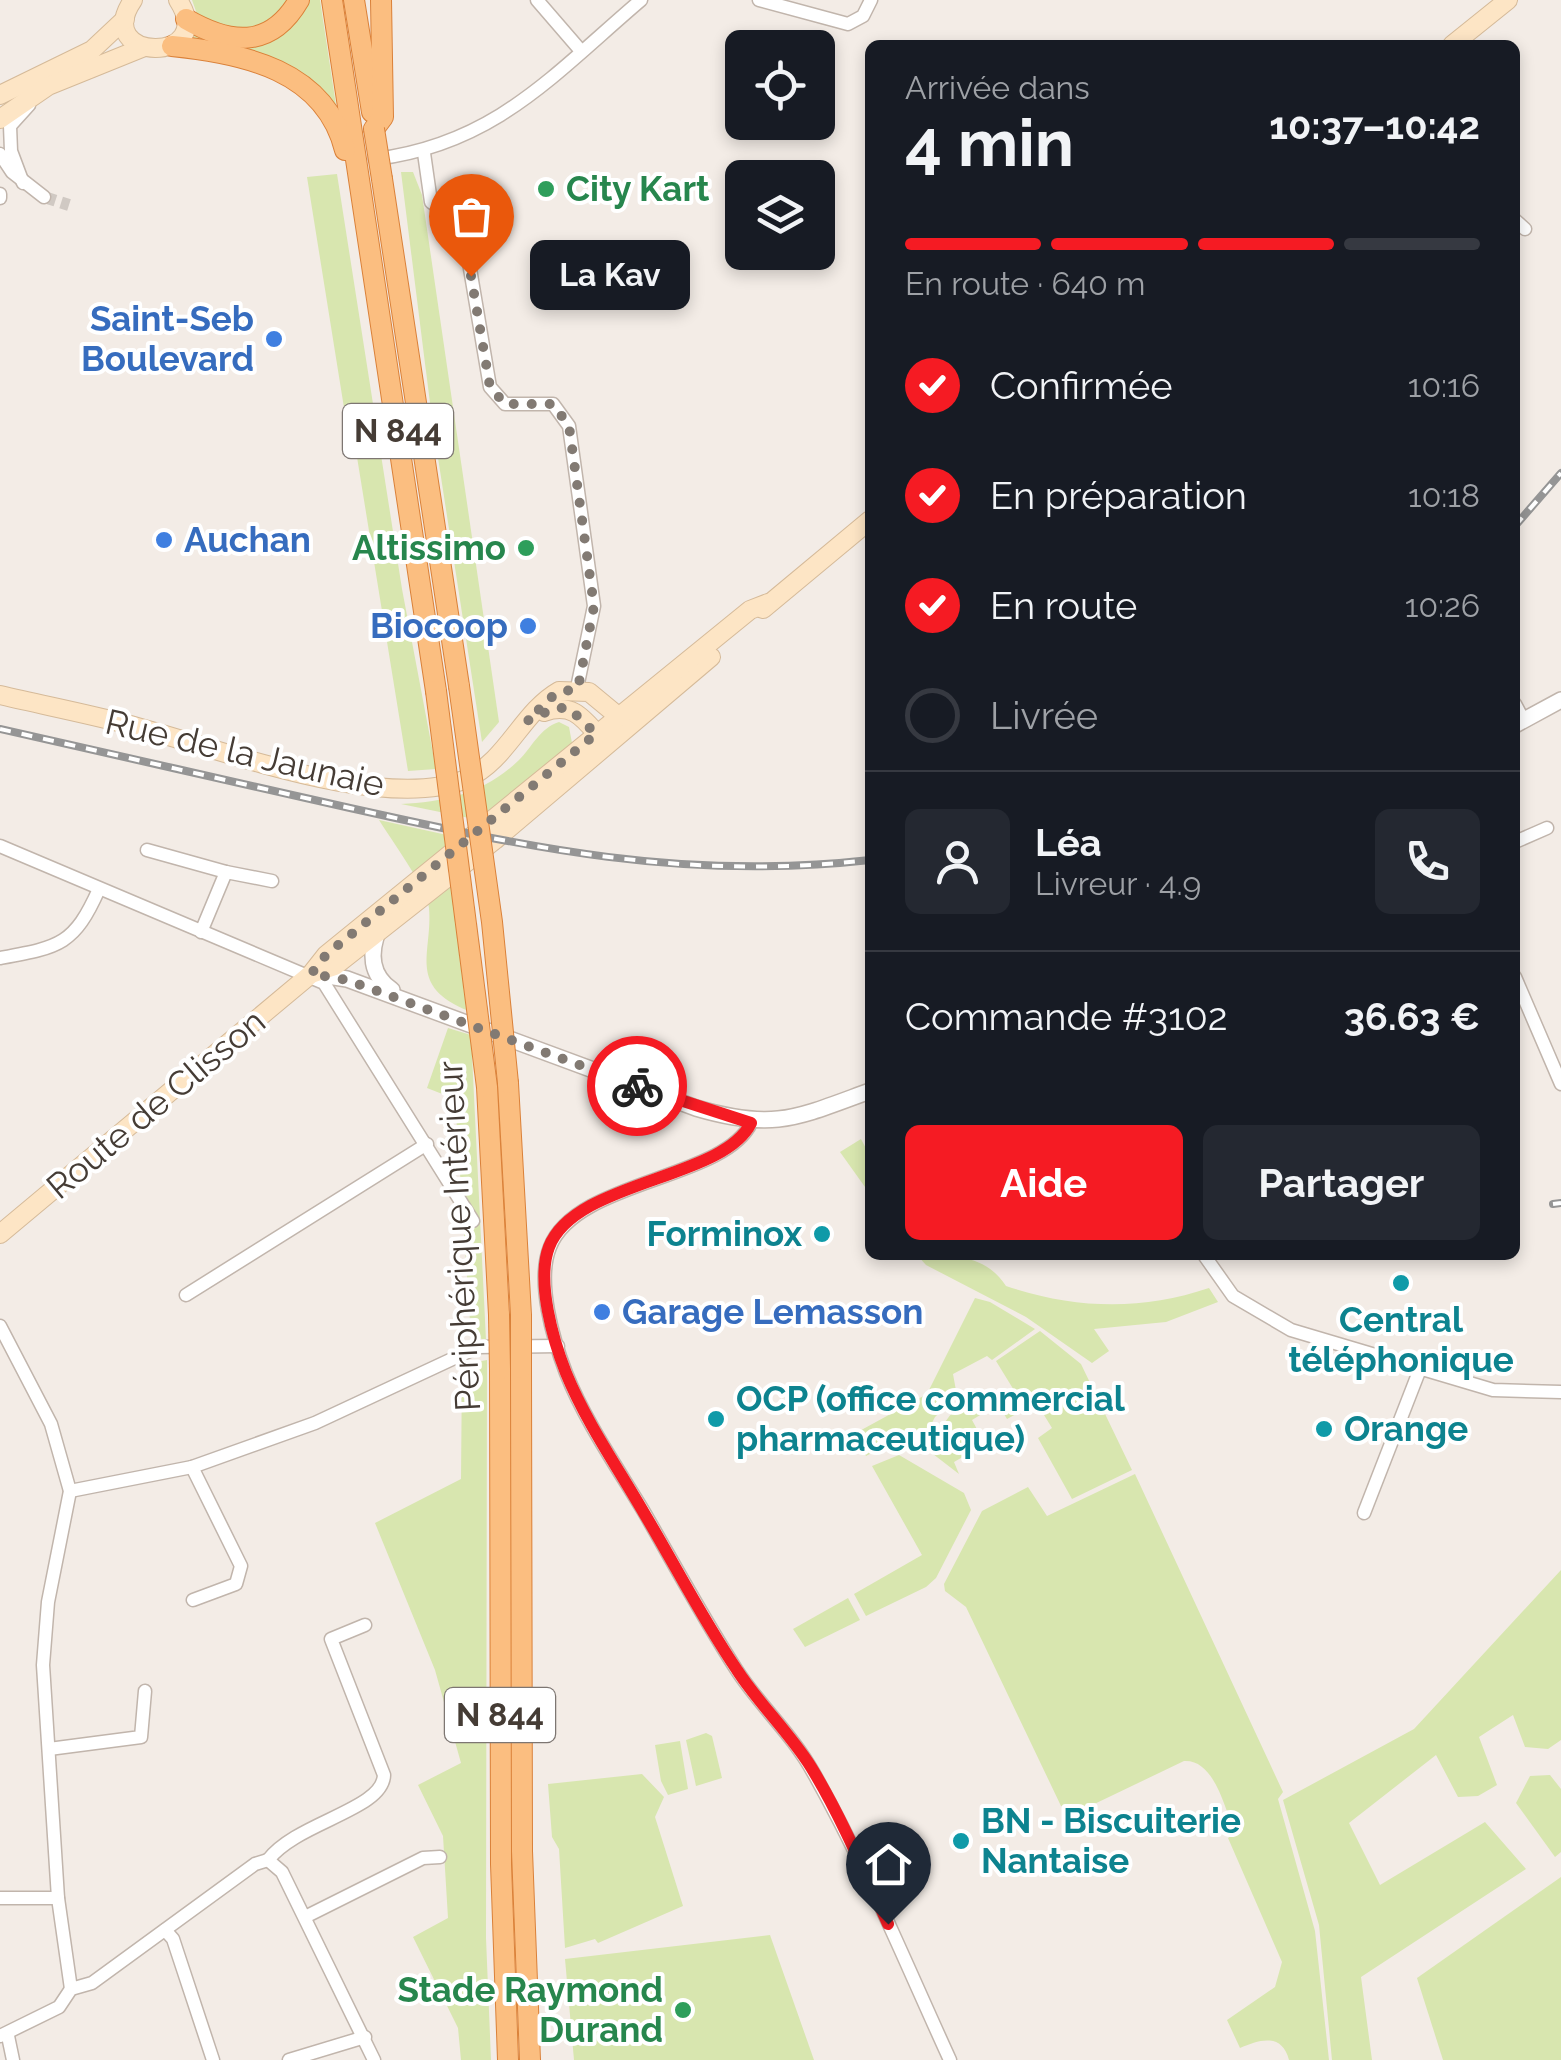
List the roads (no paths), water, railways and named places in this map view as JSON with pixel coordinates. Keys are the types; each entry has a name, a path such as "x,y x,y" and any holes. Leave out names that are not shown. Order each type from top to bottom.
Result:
{"highway":[{"path":"182,9 216,36 251,37 280,25 299,0"},
{"path":"332,0 348,143"},
{"name":"N 844","path":"354,0 492,922 508,1083 521,1315 511,1369 530,2060"},
{"path":"374,129 383,118 381,0"},
{"path":"172,46 216,52 290,74 328,111 348,143"},
{"name":"Périphérique Intérieur","path":"348,143 368,237 436,692 487,1087 499,1315 511,1369 500,1846 508,2060"}],"main road":[{"path":"0,95 92,50 125,18 133,0"},
{"path":"1458,40 1508,0"},
{"path":"0,119 48,86 142,48 172,46 182,34 182,9"},
{"path":"125,18 129,36 142,48"},
{"name":"Route de Clisson","path":"311,974 335,966 522,817 534,796 614,726 750,610 768,603 865,524"},
{"path":"578,688 595,695 614,726"},
{"name":"Rue de la Jaunaie","path":"527,721 554,701 566,702 578,688"},
{"name":"Rue de la Jaunaie","path":"1,699 250,759 405,790 467,778 492,761 555,694 578,688"},
{"path":"544,712 562,707 614,726"},
{"name":"Route de Clisson","path":"0,1234 311,974 326,955 614,726"}],"street":[{"path":"537,0 581,51"},
{"path":"371,159 424,152 485,126 642,0"},
{"path":"759,0 848,24 864,16 871,0"},
{"path":"24,182 11,151 10,126 48,86"},
{"path":"424,152 431,202 447,213 465,239 490,387 505,404 553,404 569,426 594,606 578,688"},
{"path":"0,154 24,182 44,197"},
{"path":"1520,721 1561,700"},
{"path":"1520,840 1547,828"},
{"path":"0,846 284,968 347,980 679,1102 751,1123 804,1114 865,1093"},
{"path":"147,850 272,881"},
{"path":"201,932 226,872"},
{"path":"0,958 64,940 82,926 100,889"},
{"path":"379,930 372,957 376,974 413,1003"},
{"path":"311,974 330,988 473,1220"},
{"path":"1520,989 1561,1084"},
{"path":"751,1123 732,1146 629,1189 568,1220 556,1233 549,1248 545,1280 558,1346 566,1374 601,1439 735,1668 810,1766 950,2060"},
{"path":"186,1295 428,1144"},
{"path":"1207,1260 1232,1296 1268,1319 1493,1390 1561,1392"},
{"path":"0,1326 50,1424 70,1490 44,1635 58,1898 71,1990 64,2003 4,2036 13,2060"},
{"path":"70,1490 192,1466 315,1422 478,1347 558,1346"},
{"path":"1364,1513 1420,1369"},
{"path":"192,1466 241,1566 236,1584 193,1600"},
{"path":"71,1990 92,1983 255,1864 268,1860 296,1834 365,1805 382,1788 384,1775 330,1638 365,1625"},
{"path":"49,1750 141,1738 145,1691"},
{"path":"305,1918 423,1858 440,1858"},
{"path":"268,1860 282,1872 374,2060"},
{"path":"0,1898 58,1898"},
{"path":"166,1930 213,2060"},
{"path":"289,2060 365,2038"}],"tunnel":[{"path":"44,197 69,205"}],"railway":[{"path":"1520,520 1561,473"},
{"path":"0,729 545,848 671,863 735,866 865,860"},
{"path":"1553,1204 1561,1203"}],"place":[{"name":"City Kart","path":"546,189"},
{"name":"La Kav","path":"471,276"},
{"name":"Saint-Seb Boulevard","path":"274,339"},
{"name":"Auchan","path":"164,540"},
{"name":"Altissimo","path":"526,548"},
{"name":"Biocoop","path":"528,626"},
{"name":"Forminox","path":"822,1234"},
{"name":"Central téléphonique","path":"1401,1283"},
{"name":"Garage Lemasson","path":"602,1312"},
{"name":"OCP (office commercial pharmaceutique)","path":"716,1419"},
{"name":"Orange","path":"1324,1429"},
{"name":"BN - Biscuiterie Nantaise","path":"961,1841"},
{"name":"Stade Raymond Durand","path":"683,2010"}]}
